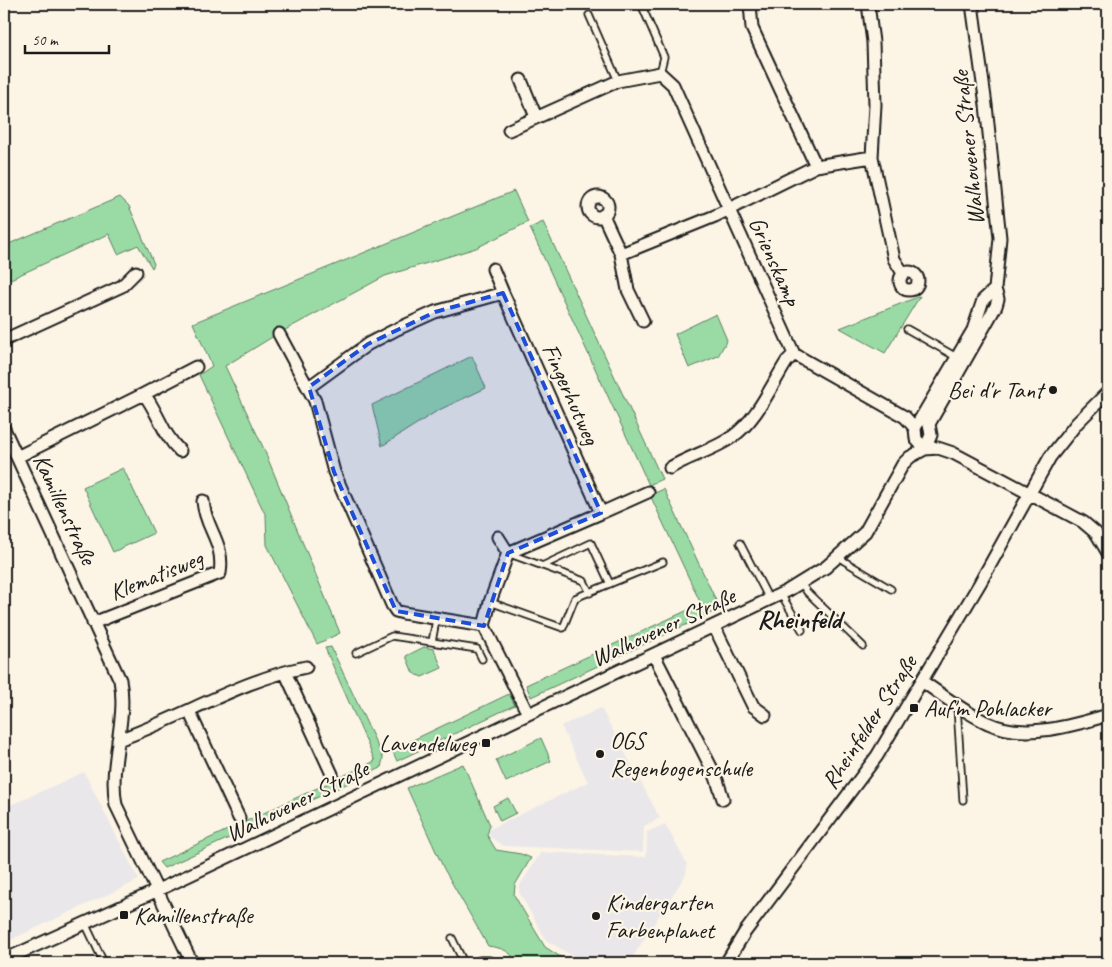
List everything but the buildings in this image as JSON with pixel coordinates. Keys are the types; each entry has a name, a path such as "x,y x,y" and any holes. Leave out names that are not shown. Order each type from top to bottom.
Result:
{"street":[{"path":"750,4 749,20 752,28 816,166"},
{"path":"868,4 872,42 874,105 872,157 894,259 903,273"},
{"name":"Walhovener Straße","path":"921,424 996,306 998,299 995,289 1000,238 986,104 972,4"},
{"path":"509,130 618,81 660,73"},
{"name":"Grienskamp","path":"660,73 673,85 794,354"},
{"path":"521,80 536,117"},
{"path":"621,254 715,216 816,166 872,157"},
{"path":"603,215 621,254 628,290 643,321"},
{"name":"Fingerhutweg","path":"493,269 600,513"},
{"path":"4,340 122,286 136,272"},
{"path":"309,387 368,344 395,330 435,312 503,293"},
{"path":"279,334 315,401 334,472 396,611 436,620 484,626"},
{"path":"670,468 685,458 732,438 747,424 787,361 794,354 905,417 921,424 916,439 925,449 938,448 953,453 1083,522 1096,533 1108,553"},
{"path":"17,457 196,367"},
{"name":"Rheinfelder Straße","path":"726,963 745,932 877,756 923,682 1029,493 1063,438 1108,392"},
{"path":"144,394 170,441 180,451"},
{"name":"Kamillenstraße","path":"4,429 120,680 122,702 114,785 116,805 192,963"},
{"name":"Walhovener Straße","path":"4,960 156,891 769,600 801,583 839,556 865,532 903,464 910,457 925,449"},
{"path":"528,714 484,626 490,602 508,553 648,492"},
{"name":"Klematisweg","path":"94,623 220,572 221,552 204,514 203,501"},
{"path":"498,537 508,553"},
{"path":"714,626 753,706 765,715"},
{"path":"654,654 716,776 723,798"},
{"path":"118,740 269,676 306,667"},
{"path":"285,672 332,774"},
{"path":"923,682 988,723 1007,730 1047,729 1108,715"},
{"path":"189,711 239,818"},
{"path":"480,963 489,963"}],"lane":[{"path":"641,4 664,57 660,73"},
{"path":"589,15 618,81"},
{"path":"907,329 961,360"},
{"path":"542,566 591,543 610,584"},
{"name":"Walhovener Straße","path":"740,543 769,600"},
{"path":"508,553 584,581 590,593"},
{"path":"839,556 844,561 891,589"},
{"path":"490,602 563,628 575,598 663,562"},
{"path":"801,583 806,592 863,646"},
{"path":"781,594 802,630"},
{"path":"432,642 436,620"},
{"path":"356,653 392,636 477,649 482,659"},
{"path":"957,705 963,800"},
{"path":"84,923 104,963"},
{"path":"452,938 464,963"}],"highlighted area":[{"path":"503,293 601,513 508,553 484,626 396,611 334,472 309,387 368,344 435,312"}],"shaded area":[{"name":"OGS Regenbogenschule","path":"601,708 660,818 644,826 643,852 504,846 494,840 489,835 490,829 588,782 561,726"},
{"path":"84,772 139,880 4,943 4,808"},
{"name":"Kindergarten Farbenplanet","path":"665,824 687,864 686,874 629,963 584,963 546,940 519,892 520,885 541,852 646,857 647,832"}],"green space":[{"path":"514,191 528,222 476,248 385,276 274,336 225,366 263,447 340,633 317,644 267,545 266,516 199,375 212,366 193,323"},
{"path":"120,197 129,206 154,264 152,268 138,245 118,254 109,234 4,282 4,246"},
{"path":"543,222 662,479 649,485 530,228"},
{"path":"920,296 885,353 840,328"},
{"path":"716,314 727,340 718,356 689,368 675,334"},
{"path":"472,356 486,388 437,411 382,446 372,405"},
{"path":"123,468 154,533 113,552 83,487"},
{"path":"664,489 720,609 531,697 526,685 701,604 650,495"},
{"path":"331,647 383,758 381,768 164,868 159,862 375,761 325,648"},
{"path":"424,647 434,649 442,668 422,677 413,673 406,656"},
{"path":"509,694 515,705 397,761 392,750"},
{"path":"541,738 551,761 506,782 496,760"},
{"path":"463,764 490,825 487,835 496,850 521,854 531,858 515,885 514,895 545,947 570,963 516,963 505,950 488,946 444,869 407,788"},
{"path":"508,798 516,813 500,821 493,806"}],"place":[{"name":"Bei d'r Tant","path":"1053,390"},
{"name":"Auf'm Pohlacker","path":"914,708"},
{"name":"Lavendelweg","path":"486,743"},
{"name":"OGS Regenbogenschule","path":"600,754"},
{"name":"Kamillenstraße","path":"124,915"},
{"name":"Kindergarten Farbenplanet","path":"596,916"}],"district":[{"name":"Rheinfeld","path":"799,619"}]}
